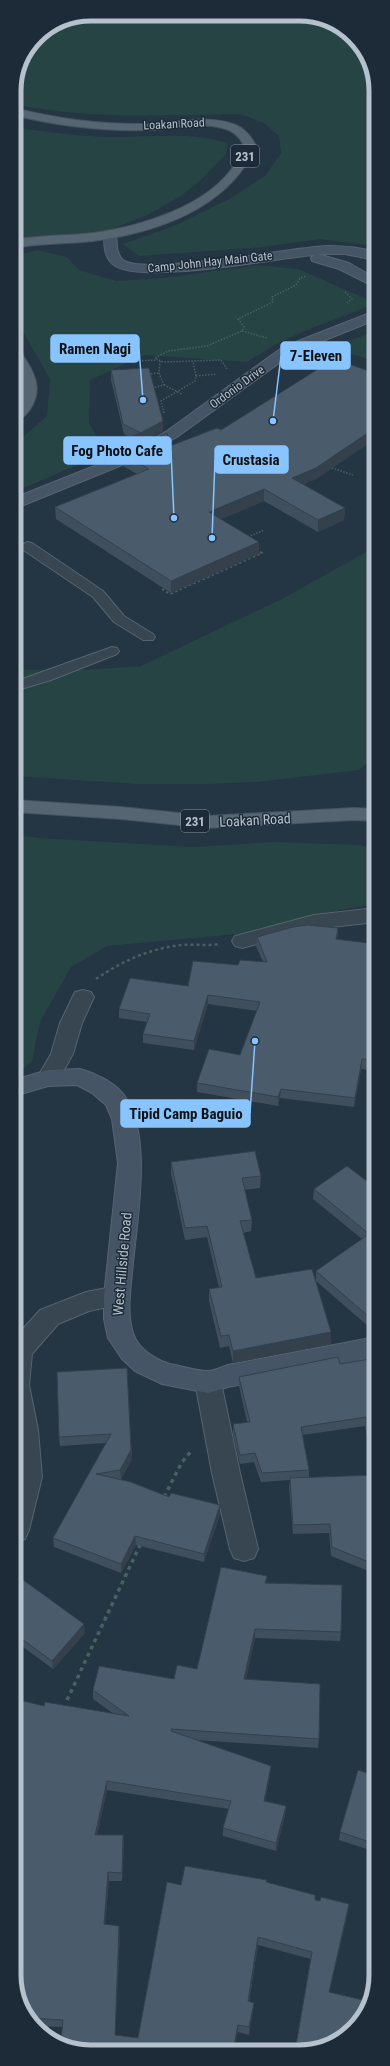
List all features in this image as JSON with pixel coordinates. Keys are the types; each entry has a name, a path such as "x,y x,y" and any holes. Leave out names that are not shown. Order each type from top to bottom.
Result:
{"main road":[{"name":"Loakan Road","path":"21,113 47,119 95,125 148,127 213,122 224,124 242,132 249,144 247,152 232,176 216,191 179,213 157,221 110,234 21,243"},
{"path":"21,365 29,378 31,392 29,403 21,411"},
{"name":"Loakan Road","path":"21,806 121,813 208,822 354,814 369,815"}],"street":[{"name":"Camp John Hay Main Gate","path":"110,234 110,253 114,260 134,268 147,270 240,261 286,254"},
{"path":"286,254 341,250 369,255"},
{"path":"286,254 327,260 350,268 369,279"},
{"name":"Ordonio Drive","path":"21,501 120,461 172,434 288,350 369,317"},
{"path":"242,941 314,922 369,916"},
{"path":"48,1078 62,1054 71,1023 83,997"},
{"name":"West Hillside Road","path":"21,1086 48,1078 80,1077 100,1087 115,1100 124,1119 130,1163 117,1296 117,1319 121,1338 131,1352 144,1364 162,1373 208,1382 369,1348"},
{"path":"21,1349 49,1317 86,1302 117,1296"},
{"path":"208,1382 226,1473 244,1549"},
{"path":"21,1410 25,1430 28,1477 21,1504"}],"lane":[{"path":"27,546 98,594 119,620 148,636"},
{"path":"21,685 46,677 112,651"}],"path":[{"path":"242,331 244,327 238,319 271,303 273,301 272,298 296,285 300,278 307,275"},
{"path":"339,288 352,299 345,305"},
{"path":"164,385 159,373 159,360 155,358 162,354 211,345 242,331 271,340"},
{"path":"136,361 159,360 193,362 221,360 229,371 226,373"},
{"path":"158,405 158,402 161,400 193,382 196,376 193,362"},
{"path":"143,374 159,373"},
{"path":"196,376 220,374"},
{"path":"152,388 164,385 179,391 182,394"},
{"path":"161,400 163,413 171,413"},
{"path":"323,464 353,475"},
{"path":"246,538 264,530"},
{"path":"162,589 170,594 262,553 252,547"},
{"path":"83,997 94,981 110,968 130,958 155,950 183,945 215,945 242,941"},
{"path":"161,1504 182,1462"},
{"path":"68,1700 143,1539"}],"green space":[{"path":"91,21 299,21 313,22 322,25 342,35 352,45 364,64 367,73 369,91 369,245 320,239 263,247 139,256 123,244 176,225 231,198 265,176 281,153 279,136 264,123 240,114 127,115 42,109 21,105 23,73 35,48 56,30 68,25"},
{"path":"21,128 61,134 96,136 198,137 227,143 226,154 202,179 181,196 148,215 109,230 21,239"},
{"path":"37,250 67,257 79,270 116,281 163,278 257,265 298,269 369,300 369,306 278,343 247,362 144,355 90,380 89,423 106,453 21,489 21,439 47,416 50,379 21,328 21,254"},
{"path":"369,334 369,359 333,349 347,341"},
{"path":"369,550 369,762 359,770 257,782 209,784 138,784 21,776 21,670 81,670 141,666 282,599"},
{"path":"21,836 194,847 274,842 360,845 369,848 369,905 340,910 259,932 107,946 71,967 40,1022 32,1061 21,1071"}],"building":[{"path":"334,359 369,371 369,432 316,468 292,478 345,508 318,520 264,489 209,512 259,542 171,581 55,507 149,469 123,454 167,433 170,446 217,428 221,430"},
{"path":"149,368 163,421 141,433 123,424 111,370"},
{"path":"139,434 110,448 106,445"},
{"path":"307,925 338,928 336,939 369,943 369,1060 362,1059 355,1098 281,1089 278,1097 197,1083 209,1049 240,1055 260,1002 208,995 194,1041 143,1034 150,1014 119,1009 130,978 188,986 193,961 238,965 240,960 267,962 257,937 293,927"},
{"path":"255,1151 261,1176 242,1178 252,1220 240,1221 256,1278 312,1269 331,1332 233,1351 229,1335 221,1336 209,1289 222,1287 207,1226 185,1228 171,1162"},
{"path":"347,1166 369,1183 369,1234 314,1189"},
{"path":"369,1234 369,1315 368,1316 316,1271"},
{"path":"338,1357 340,1364 369,1359 369,1433 366,1417 301,1427 309,1470 262,1473 255,1453 240,1455 233,1424 250,1422 239,1377"},
{"path":"127,1368 131,1450 120,1470 96,1474 131,1482 169,1497 171,1493 220,1505 204,1554 135,1536 121,1564 53,1538 111,1434 59,1437 57,1372"},
{"path":"369,1475 369,1562 332,1547 330,1524 293,1525 290,1478"},
{"path":"221,1567 267,1576 265,1583 342,1585 341,1632 255,1629 244,1679 320,1684 319,1739 171,1729 171,1731 271,1766 264,1801 286,1806 276,1843 223,1828 231,1801 107,1781 95,1835 123,1835 122,1873 108,1872 104,1924 119,1926 115,2035 138,2038 167,1882 181,1885 185,1866 267,1880 266,1882 315,1895 315,1900 320,1901 321,1897 349,1904 329,1992 364,2000 364,2002 352,2021 342,2031 317,2043 296,2045 312,1952 258,1937 248,2001 254,2003 249,2027 238,2025 234,2045 91,2045 77,2044 68,2041 61,2038 63,2020 36,2018 26,2002 23,1993 21,1975 21,1700 44,1706 45,1702 129,1716 93,1690 99,1666 174,1679 177,1665 197,1669"},
{"path":"21,1578 84,1624 52,1661 21,1638"},
{"path":"358,1770 369,1774 369,1842 340,1832"}],"place":[{"name":"Ramen Nagi","path":"143,400"},
{"name":"7-Eleven","path":"273,421"},
{"name":"Fog Photo Cafe","path":"174,518"},
{"name":"Crustasia","path":"212,538"},
{"name":"Tipid Camp Baguio","path":"255,1041"}]}
